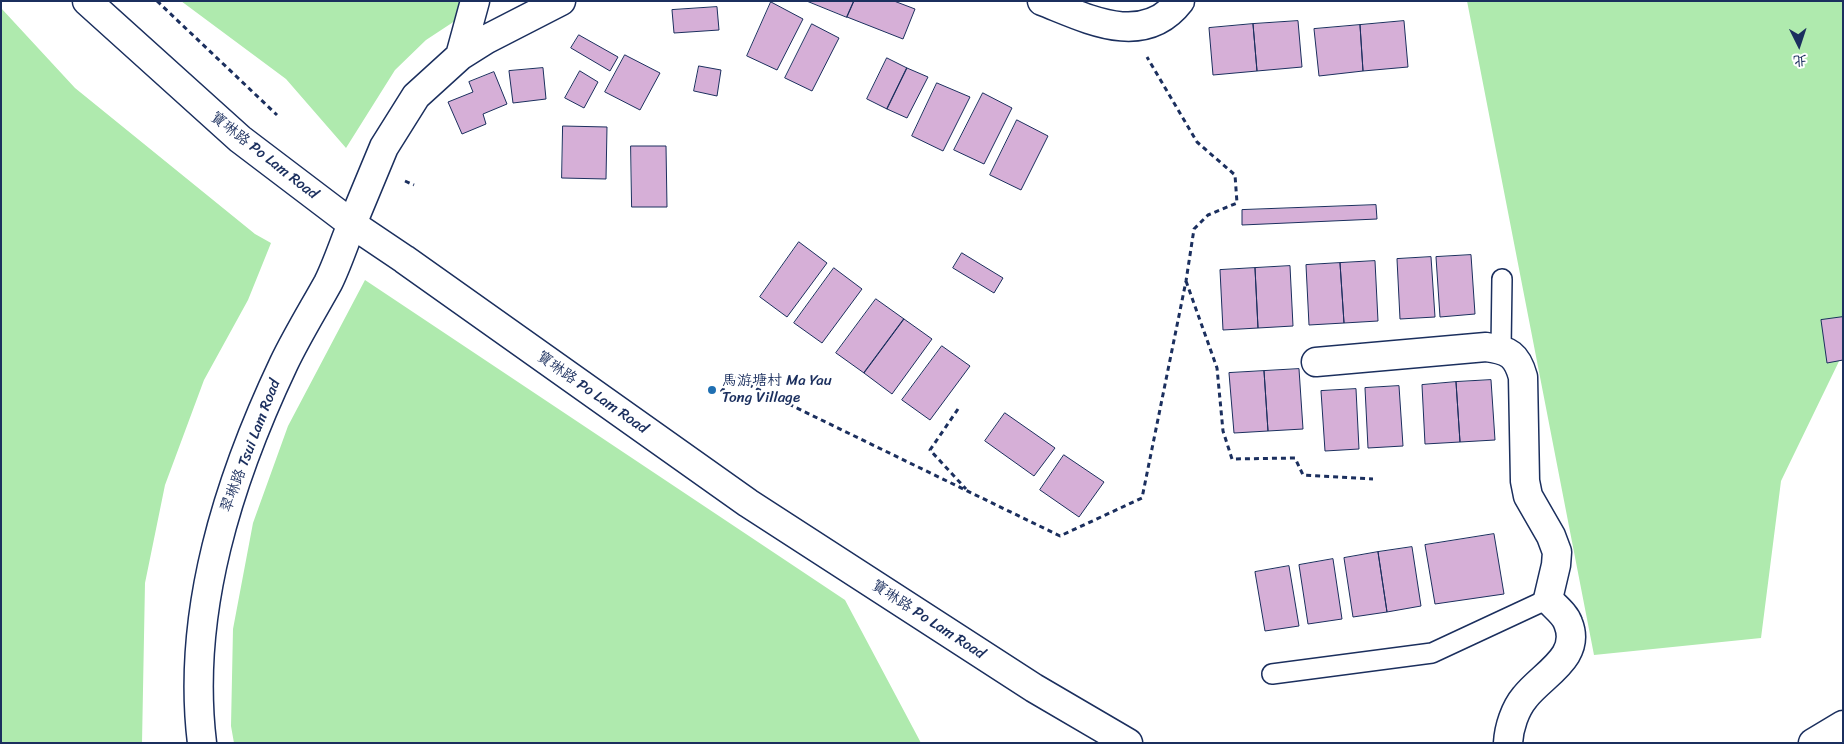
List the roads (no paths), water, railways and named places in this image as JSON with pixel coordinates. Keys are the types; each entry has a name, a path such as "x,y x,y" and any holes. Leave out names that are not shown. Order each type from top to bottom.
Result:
{"street":[{"name":"寶琳路 Po Lam Road","path":"87,1 240,139 352,224 748,503 1034,688 1128,743"},
{"path":"460,56 475,1"},
{"name":"翠琳路 Tsui Lam Road","path":"202,743 199,670 202,633 217,542 227,503 260,416 284,361 329,281 384,147 416,96 460,56 488,39 561,1"},
{"path":"1042,1 1100,24 1132,28 1158,20 1180,1"},
{"path":"1316,362 1486,347 1501,349 1512,354 1520,366 1523,378 1525,481 1528,496 1551,536 1557,552 1548,599 1568,621 1572,640 1566,657 1525,697 1513,716 1508,743"},
{"path":"1813,743 1843,725"}],"lane":[{"path":"1501,349 1502,279"},
{"path":"1272,674 1432,653 1548,599"}],"place":[{"name":"馬游塘村 Ma Yau Tong Village","path":"712,390"}]}
